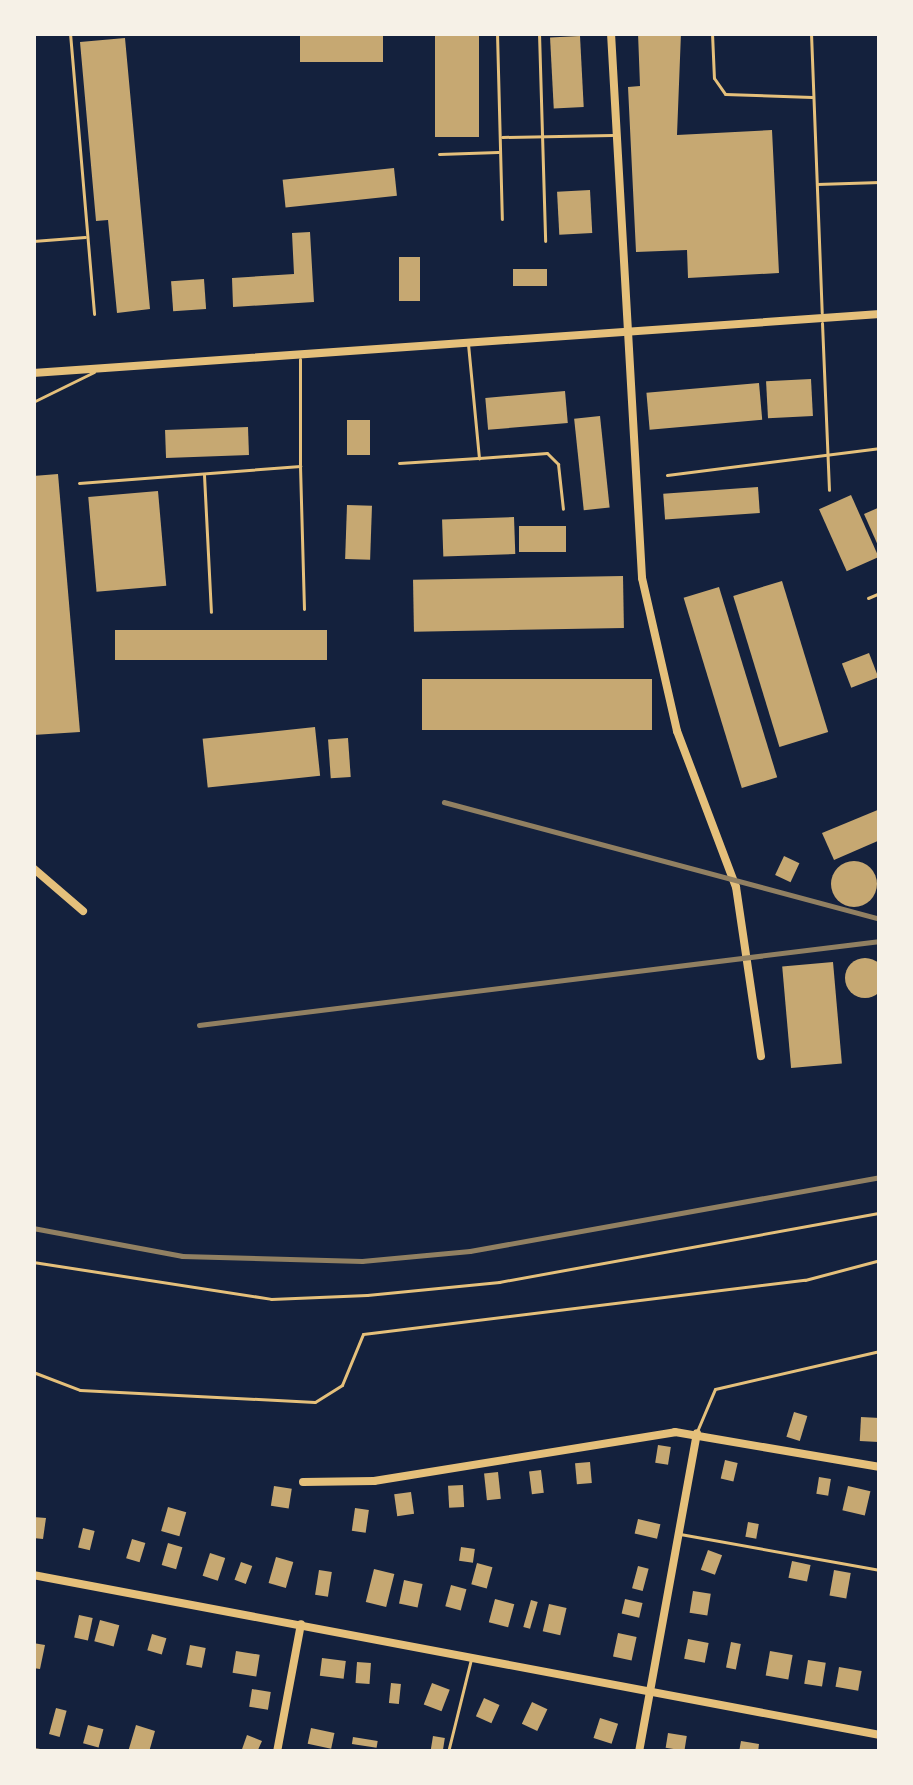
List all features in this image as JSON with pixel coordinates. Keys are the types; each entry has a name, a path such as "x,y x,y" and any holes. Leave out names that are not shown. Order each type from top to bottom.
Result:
{"street":[{"path":"611,33 624,332 642,578 677,731 736,886 761,1056"},
{"path":"33,373 880,314"},
{"path":"33,868 82,911"},
{"path":"303,1482 374,1481 697,1433 880,1467"},
{"path":"639,1752 697,1433"},
{"path":"33,1575 880,1735"},
{"path":"277,1752 301,1624"}],"lane":[{"path":"70,33 94,314"},
{"path":"497,33 502,219"},
{"path":"539,33 544,242"},
{"path":"712,33 714,78 725,94 813,97"},
{"path":"811,33 829,490"},
{"path":"500,138 614,134"},
{"path":"439,154 500,152"},
{"path":"817,184 880,182"},
{"path":"33,242 87,237"},
{"path":"468,343 479,458"},
{"path":"300,355 304,609"},
{"path":"33,402 95,371"},
{"path":"667,475 827,460 880,448"},
{"path":"399,463 547,453 558,464 563,509"},
{"path":"79,482 300,466"},
{"path":"204,473 212,612"},
{"path":"868,598 880,592"},
{"path":"697,1433 715,1389 880,1351"},
{"path":"679,1534 880,1570"},
{"path":"448,1752 472,1658"},
{"path":"33,1749 51,1752"}],"path":[{"path":"33,1262 271,1299 368,1295 499,1282 880,1213"},
{"path":"33,1372 80,1390 315,1402 342,1385 363,1334 805,1280 880,1260"}],"building":[{"path":"300,33 383,33 383,62 300,62"},
{"path":"435,33 479,33 479,137 435,137"},
{"path":"638,33 681,33 677,135 772,130 779,273 688,278 687,250 636,252 628,87 640,86"},
{"path":"580,36 584,107 554,108 550,38"},
{"path":"125,38 150,309 117,313 108,220 96,221 80,42"},
{"path":"394,168 397,196 286,208 283,180"},
{"path":"590,190 592,233 559,235 557,192"},
{"path":"310,232 314,302 233,307 232,278 294,274 292,233"},
{"path":"399,257 420,257 420,301 399,301"},
{"path":"513,269 547,269 547,286 513,286"},
{"path":"204,279 206,309 173,311 171,281"},
{"path":"811,379 813,416 768,418 766,381"},
{"path":"759,383 762,420 650,430 646,393"},
{"path":"565,391 568,423 488,430 485,398"},
{"path":"600,416 610,507 584,510 574,419"},
{"path":"347,420 370,420 370,455 347,455"},
{"path":"248,427 249,455 166,458 165,430"},
{"path":"58,474 80,732 33,735 33,476"},
{"path":"758,487 760,513 665,520 663,494"},
{"path":"158,491 166,586 97,592 88,497"},
{"path":"851,495 879,557 847,571 819,509"},
{"path":"347,505 372,506 370,560 345,559"},
{"path":"880,507 880,550 864,514"},
{"path":"514,517 515,554 443,556 442,520"},
{"path":"519,526 566,526 566,552 519,552"},
{"path":"623,576 624,628 414,632 413,580"},
{"path":"782,581 828,732 779,747 733,596"},
{"path":"719,587 777,777 742,788 684,598"},
{"path":"115,630 327,630 327,660 115,660"},
{"path":"869,653 878,677 851,688 842,663"},
{"path":"422,679 652,679 652,730 422,730"},
{"path":"315,727 320,776 208,788 203,739"},
{"path":"348,738 351,777 331,778 328,739"},
{"path":"880,809 880,840 834,860 822,833"},
{"path":"784,856 799,863 791,882 775,875"},
{"path":"854,861 870,868 877,884 870,900 854,907 838,900 831,884 838,868"},
{"path":"865,958 879,964 885,978 879,992 865,998 851,992 845,978 851,964"},
{"path":"833,962 842,1064 791,1068 782,966"},
{"path":"794,1412 807,1416 800,1441 786,1437"},
{"path":"861,1417 880,1418 879,1442 860,1441"},
{"path":"658,1445 671,1447 668,1465 655,1463"},
{"path":"725,1460 738,1463 733,1481 721,1479"},
{"path":"590,1462 592,1483 577,1484 575,1463"},
{"path":"541,1470 544,1493 532,1494 529,1471"},
{"path":"498,1472 501,1499 487,1500 484,1473"},
{"path":"819,1477 831,1479 828,1496 816,1494"},
{"path":"463,1485 464,1507 449,1508 448,1486"},
{"path":"274,1486 292,1489 289,1509 271,1506"},
{"path":"848,1486 870,1491 865,1516 842,1510"},
{"path":"411,1492 414,1514 397,1516 394,1494"},
{"path":"168,1507 186,1512 179,1536 161,1531"},
{"path":"355,1508 369,1510 366,1533 352,1531"},
{"path":"33,1517 46,1518 43,1539 33,1538"},
{"path":"638,1519 660,1524 657,1539 635,1534"},
{"path":"748,1522 759,1524 756,1539 745,1537"},
{"path":"83,1528 95,1531 90,1550 78,1547"},
{"path":"132,1539 145,1543 140,1562 126,1558"},
{"path":"168,1543 182,1547 176,1569 162,1565"},
{"path":"461,1547 475,1549 473,1563 459,1561"},
{"path":"708,1550 722,1555 715,1575 701,1570"},
{"path":"210,1553 225,1558 218,1581 203,1576"},
{"path":"276,1557 293,1562 286,1588 269,1583"},
{"path":"792,1561 811,1565 807,1582 788,1578"},
{"path":"241,1562 252,1566 246,1584 235,1580"},
{"path":"477,1563 492,1567 487,1588 471,1584"},
{"path":"638,1566 649,1569 643,1591 632,1588"},
{"path":"374,1569 394,1574 386,1607 366,1602"},
{"path":"319,1570 332,1572 328,1597 315,1595"},
{"path":"834,1570 851,1573 846,1599 829,1596"},
{"path":"404,1580 423,1584 418,1607 399,1603"},
{"path":"451,1585 466,1589 461,1610 445,1606"},
{"path":"693,1591 711,1594 707,1616 690,1613"},
{"path":"495,1599 514,1604 508,1627 489,1622"},
{"path":"625,1599 643,1603 639,1618 622,1614"},
{"path":"531,1600 538,1602 530,1629 523,1627"},
{"path":"549,1604 567,1608 560,1635 543,1631"},
{"path":"79,1615 93,1618 88,1640 74,1637"},
{"path":"100,1620 119,1625 114,1646 94,1641"},
{"path":"618,1633 637,1637 632,1660 613,1656"},
{"path":"152,1634 166,1638 162,1654 147,1650"},
{"path":"688,1639 709,1643 705,1663 684,1659"},
{"path":"731,1642 741,1644 736,1669 726,1668"},
{"path":"33,1643 45,1645 40,1669 33,1668"},
{"path":"190,1645 206,1648 202,1668 186,1665"},
{"path":"236,1651 260,1655 256,1676 233,1673"},
{"path":"770,1651 793,1655 788,1680 766,1676"},
{"path":"322,1658 346,1661 344,1679 320,1676"},
{"path":"808,1660 826,1663 822,1687 804,1684"},
{"path":"357,1662 371,1663 370,1684 356,1683"},
{"path":"839,1667 862,1671 858,1691 836,1687"},
{"path":"391,1683 401,1684 399,1704 389,1703"},
{"path":"432,1683 450,1690 441,1711 424,1704"},
{"path":"252,1689 271,1692 268,1710 249,1707"},
{"path":"484,1698 500,1705 491,1723 476,1716"},
{"path":"532,1702 547,1709 537,1731 522,1724"},
{"path":"56,1708 67,1711 60,1737 49,1734"},
{"path":"600,1718 618,1724 612,1744 594,1738"},
{"path":"88,1725 103,1729 99,1747 83,1743"},
{"path":"136,1725 155,1731 149,1752 128,1752"},
{"path":"311,1728 334,1733 331,1749 308,1744"},
{"path":"668,1733 687,1736 684,1751 666,1748"},
{"path":"247,1735 262,1741 257,1752 241,1752"},
{"path":"433,1736 445,1738 443,1752 431,1750"},
{"path":"353,1737 378,1741 377,1748 352,1744"},
{"path":"741,1741 759,1744 758,1752 739,1752"}],"railway":[{"path":"444,802 880,919"},
{"path":"199,1025 880,941"},
{"path":"33,1228 182,1256 362,1261 470,1251 880,1177"}]}
